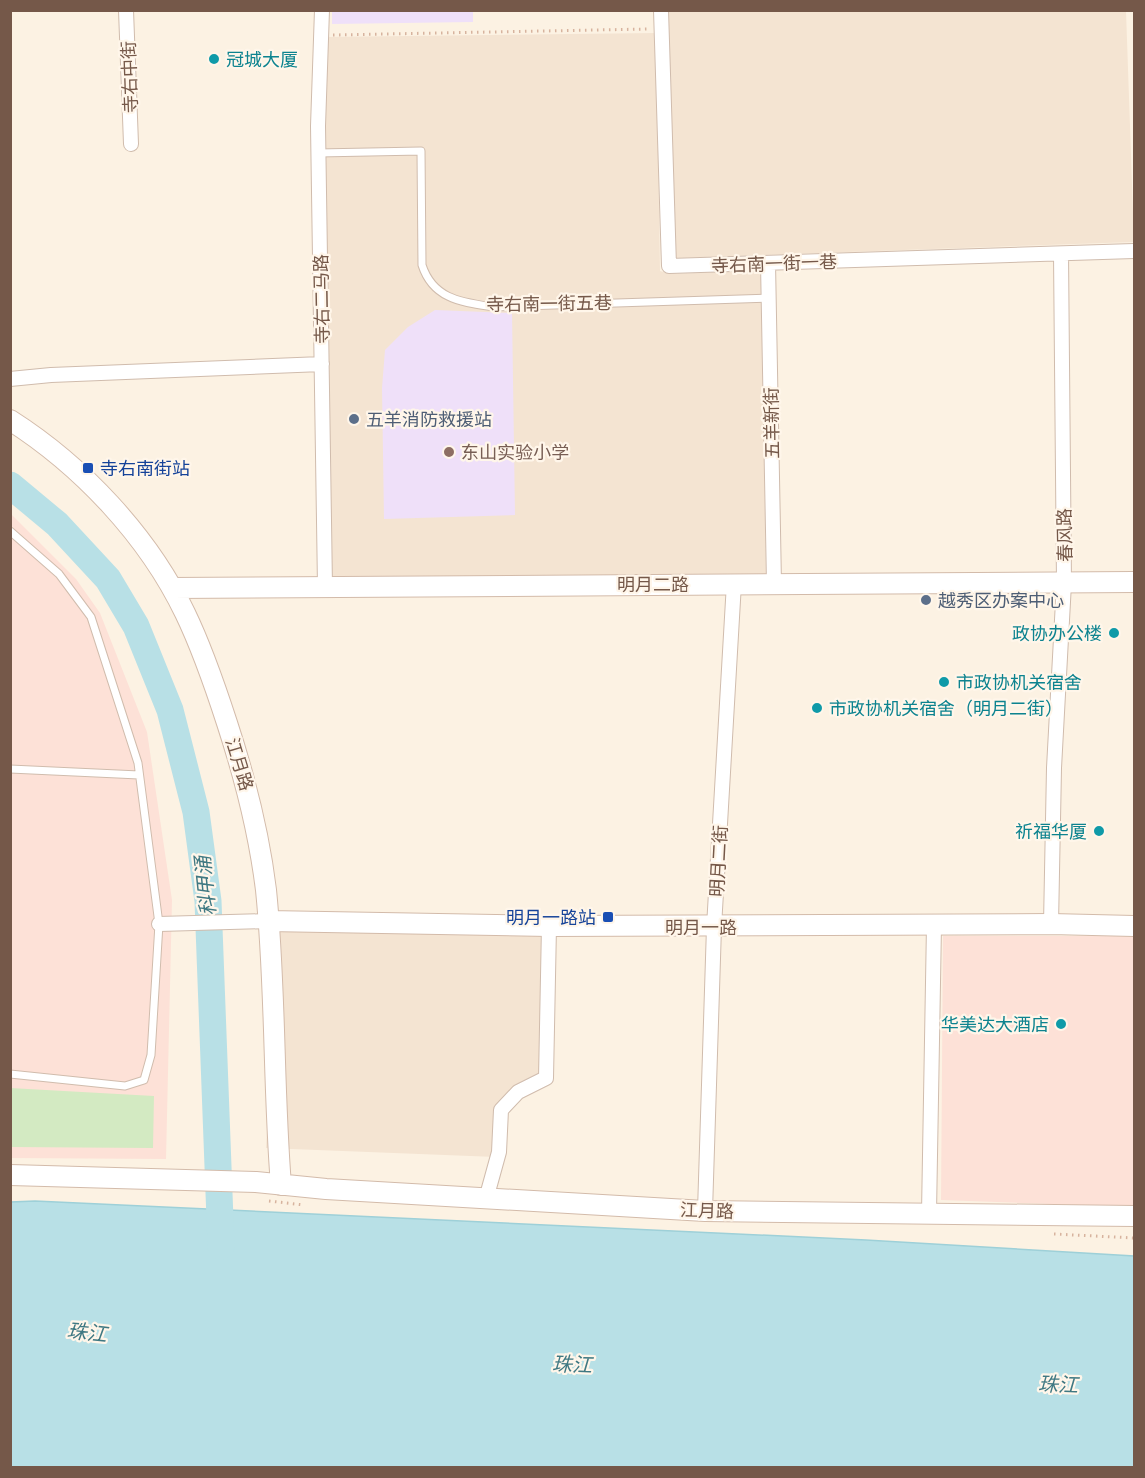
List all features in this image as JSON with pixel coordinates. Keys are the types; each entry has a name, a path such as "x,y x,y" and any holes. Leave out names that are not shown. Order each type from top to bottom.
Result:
{"street":[{"name":"寺右中街","path":"126,10 131,144"},
{"name":"寺右二马路","path":"322,10 318,153 325,587"},
{"name":"寺右南一街一巷","path":"661,10 669,266 1134,251"},
{"name":"春风路","path":"1051,924 1054,768 1064,583 1061,254"},
{"name":"五羊新街","path":"768,263 774,584"},
{"path":"10,379 51,375 322,364"},
{"name":"江月路","path":"10,420 50,448 116,512 172,588 198,643 240,763 262,860 268,921 281,1185"},
{"name":"明月二路","path":"172,588 1134,582"},
{"name":"明月二街","path":"705,1211 714,927 734,583"},
{"path":"159,924 268,921"},
{"name":"明月一路","path":"268,921 714,927 1051,924 1134,926"},
{"path":"929,1213 934,925"},
{"path":"486,1199 499,1152 501,1110 518,1092 546,1078 549,926"},
{"name":"江月路","path":"10,1175 255,1182 486,1199 705,1211 1134,1216"}],"lane":[{"name":"寺右南一街五巷","path":"318,153 421,151 422,265 427,281 438,291 462,302 493,307 769,298"},
{"path":"10,531 59,574 91,617 135,752 159,924 151,1055 144,1080 125,1086 10,1074"},
{"path":"10,769 139,775"}],"path":[{"path":"322,35 661,28"}],"shaded area":[{"path":"332,11 473,11 473,22 332,24"},
{"path":"666,11 1126,11 1134,242 675,258"},
{"path":"656,33 660,271 671,274 761,270 766,577 332,578 321,116 324,37"},
{"name":"东山实验小学","path":"435,310 512,313 515,515 384,519 382,388 385,350 408,327"},
{"path":"10,513 76,579 100,613 147,732 172,900 166,1159 11,1158"},
{"path":"279,929 546,935 543,1077 499,1108 496,1157 266,1148"},
{"path":"943,936 1134,936 1134,1207 941,1200"}],"green space":[{"path":"10,1088 154,1096 153,1148 11,1147"}],"water":[{"name":"珠江","path":"35,1201 866,1240 1134,1256 1134,1467 11,1467 11,1202"}],"waterway":[{"name":"科甲涌","path":"10,485 57,524 108,579 136,626 170,710 196,812 208,901 221,1246"}],"place":[{"name":"冠城大厦","path":"214,59"},
{"name":"五羊消防救援站","path":"354,419"},
{"name":"东山实验小学","path":"449,452"},
{"name":"寺右南街站","path":"88,468"},
{"name":"越秀区办案中心","path":"926,600"},
{"name":"政协办公楼","path":"1114,633"},
{"name":"市政协机关宿舍","path":"944,682"},
{"name":"市政协机关宿舍（明月二街）","path":"817,708"},
{"name":"祈福华厦","path":"1099,831"},
{"name":"明月一路站","path":"608,917"},
{"name":"华美达大酒店","path":"1061,1024"}]}
